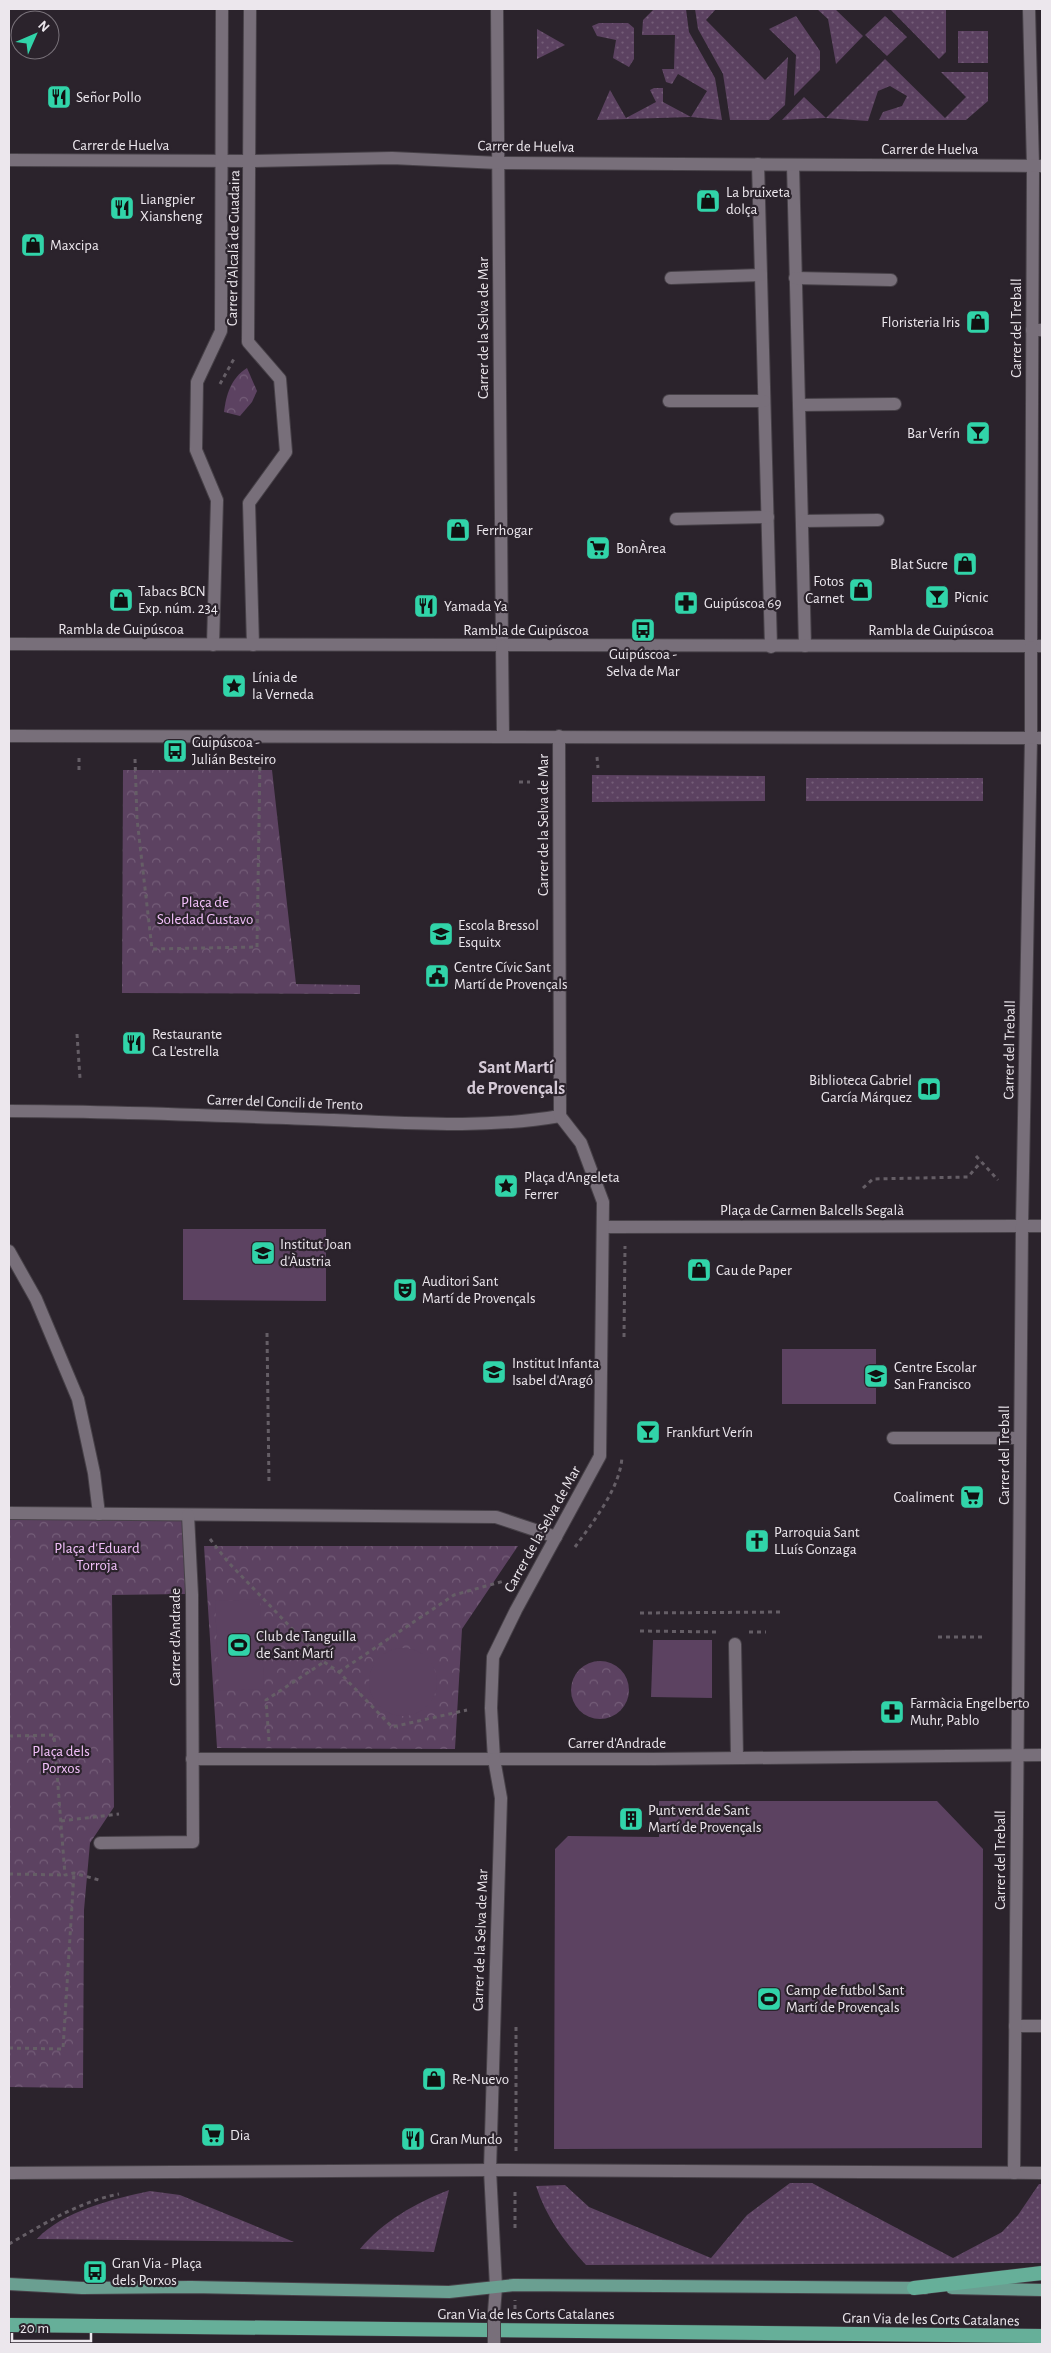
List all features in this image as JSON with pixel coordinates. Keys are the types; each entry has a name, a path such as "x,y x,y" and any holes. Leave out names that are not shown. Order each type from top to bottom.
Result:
{"highway":[{"path":"914,2288 1042,2272"},
{"name":"Gran Via de les Corts Catalanes","path":"9,2326 1042,2336"}],"main road":[{"path":"9,2284 82,2288 191,2287 448,2292 496,2287 712,2285 1042,2290"}],"street":[{"name":"Carrer d'Alcalá de Guadaira","path":"213,645 217,500 196,450 197,382 221,331 222,9"},
{"name":"Carrer d'Alcalá de Guadaira","path":"250,9 248,342 280,379 286,452 249,503 253,645"},
{"name":"Carrer de la Selva de Mar","path":"497,9 503,736"},
{"name":"Carrer del Treball","path":"1014,2173 1022,1226 1037,738 1037,166 1029,9"},
{"name":"Carrer de Huelva","path":"9,160 250,162 392,158 499,163 1037,166"},
{"path":"758,164 771,647"},
{"path":"793,165 805,646"},
{"path":"671,278 761,275"},
{"path":"796,278 891,280"},
{"path":"669,401 764,400"},
{"path":"799,405 895,404"},
{"path":"676,519 768,517"},
{"path":"802,521 878,520"},
{"name":"Rambla de Guipúscoa","path":"9,644 771,647 1037,646"},
{"path":"9,736 1037,738"},
{"name":"Carrer de la Selva de Mar","path":"494,2344 496,2287 490,2170 501,1798 494,1759 491,1708 493,1657 600,1456 603,1202 581,1143 560,1116 559,736"},
{"name":"Carrer del Concili de Trento","path":"9,1111 75,1111 458,1124 529,1120 560,1116"},
{"path":"1022,1226 1042,1226"},
{"name":"Plaça de Carmen Balcells Segalà","path":"603,1227 1022,1226"},
{"path":"9,1251 36,1299 78,1399 94,1473 99,1514"},
{"path":"893,1438 1020,1438"},
{"path":"9,1513 496,1517 556,1537"},
{"name":"Carrer d'Andrade","path":"100,1843 193,1842 192,1595 188,1515"},
{"path":"735,1644 737,1757"},
{"name":"Carrer d'Andrade","path":"192,1759 653,1759 1042,1755"},
{"path":"1015,2026 1042,2026"},
{"path":"9,2173 490,2170 1042,2173"}],"path":[{"path":"217,389 235,358 235,349"},
{"path":"597,757 598,768"},
{"path":"79,758 79,770"},
{"path":"135,758 137,819 152,949 256,947 260,760"},
{"name":"Carrer de la Selva de Mar","path":"519,782 530,782"},
{"path":"77,1034 80,1078"},
{"path":"976,1156 998,1180"},
{"path":"863,1188 873,1179 968,1177 981,1162"},
{"path":"267,1333 269,1484"},
{"path":"189,1534 208,1536 228,1562 324,1662 339,1672 392,1728 466,1710"},
{"path":"339,1672 454,1595 504,1581"},
{"path":"640,1613 782,1612"},
{"path":"640,1631 728,1632"},
{"path":"747,1632 766,1632"},
{"path":"938,1637 985,1637"},
{"path":"265,1759 266,1700 324,1662"},
{"path":"9,1736 54,1734 65,1875"},
{"path":"61,1821 119,1814"},
{"path":"9,2048 63,2049 74,1872"},
{"path":"9,1874 65,1875 74,1872 99,1880"},
{"path":"515,2182 515,2234"},
{"path":"9,2244 66,2212 101,2198 129,2192"}],"green space":[{"path":"654,9 686,9 689,32 715,78 722,120 691,117 707,91 678,74 672,84 666,82 662,69 674,69 675,35 642,35 643,20"},
{"path":"695,9 716,9 706,20 765,80 788,57 785,105 769,120 730,120 723,74 698,29"},
{"path":"817,9 835,9 863,36 836,64 828,19"},
{"path":"890,9 946,9 946,52 939,59"},
{"path":"796,16 820,51 820,70 794,96 796,55 769,29"},
{"path":"885,16 907,37 887,56 865,35"},
{"path":"599,23 628,23 634,28 634,59 629,67 613,58 616,40 597,36 592,26"},
{"path":"537,29 565,45 537,59"},
{"path":"958,31 988,31 988,63 958,63"},
{"path":"885,59 945,118 966,97 941,72 988,72 988,101 966,120 879,120 883,112 902,106 907,96 890,86 878,91 868,121 825,118 782,120 804,97 826,118"},
{"path":"654,88 663,88 663,102 691,117 597,120 610,90 626,118 656,102 650,90"},
{"path":"247,368 257,391 252,402 240,416 224,412 230,387"},
{"name":"Plaça de Soledad Gustavo","path":"123,770 272,770 296,984 360,985 360,994 122,993"},
{"path":"592,775 765,776 765,801 592,802"},
{"path":"806,778 983,778 983,801 806,801"},
{"path":"183,1229 326,1229 326,1301 183,1300"},
{"path":"782,1349 876,1349 876,1404 782,1404"},
{"name":"Plaça dels Porxos","path":"9,1519 185,1520 186,1594 112,1595 114,1807 90,1843 84,1910 83,2088 9,2087"},
{"path":"204,1546 518,1546 462,1629 455,1749 217,1748"},
{"name":"Club de Tanguilla de Sant Martí","path":"260,1599 264,1689 219,1691 215,1601"},
{"path":"653,1640 712,1640 712,1698 651,1697"},
{"path":"403,1648 416,1651 427,1658 434,1669 437,1682 434,1695 427,1706 416,1713 403,1716 390,1713 379,1706 372,1695 369,1682 372,1669 379,1658 390,1651"},
{"path":"594,1661 606,1661 621,1669 629,1684 629,1696 621,1711 606,1719 594,1719 579,1711 571,1696 571,1684 579,1669"},
{"name":"Camp de futbol Sant Martí de Provençals","path":"659,1801 937,1801 983,1849 982,2148 554,2149 555,1849 568,1836 659,1837"},
{"path":"790,2183 812,2183 953,2258 1002,2232 1018,2215 1039,2184 1042,2184 1042,2263 586,2265 556,2228 536,2186 565,2185 589,2207 711,2258 747,2215"},
{"path":"449,2190 434,2252 360,2249 390,2221 424,2201"},
{"path":"150,2191 180,2195 294,2242 37,2239 47,2229 74,2214 105,2202"}],"place":[{"name":"Señor Pollo","path":"59,97"},
{"name":"La bruixeta dolça","path":"708,201"},
{"name":"Liangpier Xiansheng","path":"122,208"},
{"name":"Maxcipa","path":"33,245"},
{"name":"Floristeria Iris","path":"978,322"},
{"name":"Bar Verín","path":"978,433"},
{"name":"Ferrhogar","path":"458,530"},
{"name":"BonÀrea","path":"598,548"},
{"name":"Blat Sucre","path":"965,564"},
{"name":"Fotos Carnet","path":"861,590"},
{"name":"Picnic","path":"937,597"},
{"name":"Tabacs BCN Exp. núm. 234","path":"121,600"},
{"name":"Guipúscoa 69","path":"686,603"},
{"name":"Yamada Ya","path":"426,606"},
{"name":"Guipúscoa - Selva de Mar","path":"643,630"},
{"name":"Línia de la Verneda","path":"234,686"},
{"name":"Guipúscoa - Julián Besteiro","path":"175,751"},
{"name":"Escola Bressol Esquitx","path":"441,934"},
{"name":"Centre Cívic Sant Martí de Provençals","path":"437,976"},
{"name":"Restaurante Ca L'estrella","path":"134,1043"},
{"name":"Biblioteca Gabriel García Márquez","path":"929,1089"},
{"name":"Plaça d'Angeleta Ferrer","path":"506,1186"},
{"name":"Institut Joan d'Àustria","path":"263,1253"},
{"name":"Cau de Paper","path":"699,1270"},
{"name":"Auditori Sant Martí de Provençals","path":"405,1290"},
{"name":"Institut Infanta Isabel d'Aragó","path":"494,1372"},
{"name":"Centre Escolar San Francisco","path":"876,1376"},
{"name":"Frankfurt Verín","path":"648,1432"},
{"name":"Coaliment","path":"972,1497"},
{"name":"Parroquia Sant LLuís Gonzaga","path":"757,1541"},
{"name":"Club de Tanguilla de Sant Martí","path":"239,1645"},
{"name":"Farmàcia Engelberto Muhr, Pablo","path":"892,1712"},
{"name":"Punt verd de Sant Martí de Provençals","path":"631,1819"},
{"name":"Camp de futbol Sant Martí de Provençals","path":"769,1999"},
{"name":"Re-Nuevo","path":"434,2079"},
{"name":"Dia","path":"213,2135"},
{"name":"Gran Mundo","path":"413,2139"},
{"name":"Gran Via - Plaça dels Porxos","path":"95,2272"}],"district":[{"name":"Sant Martí de Provençals","path":"516,1077"}],"park label":[{"name":"Plaça d'Eduard Torroja","path":"97,1556"}]}
